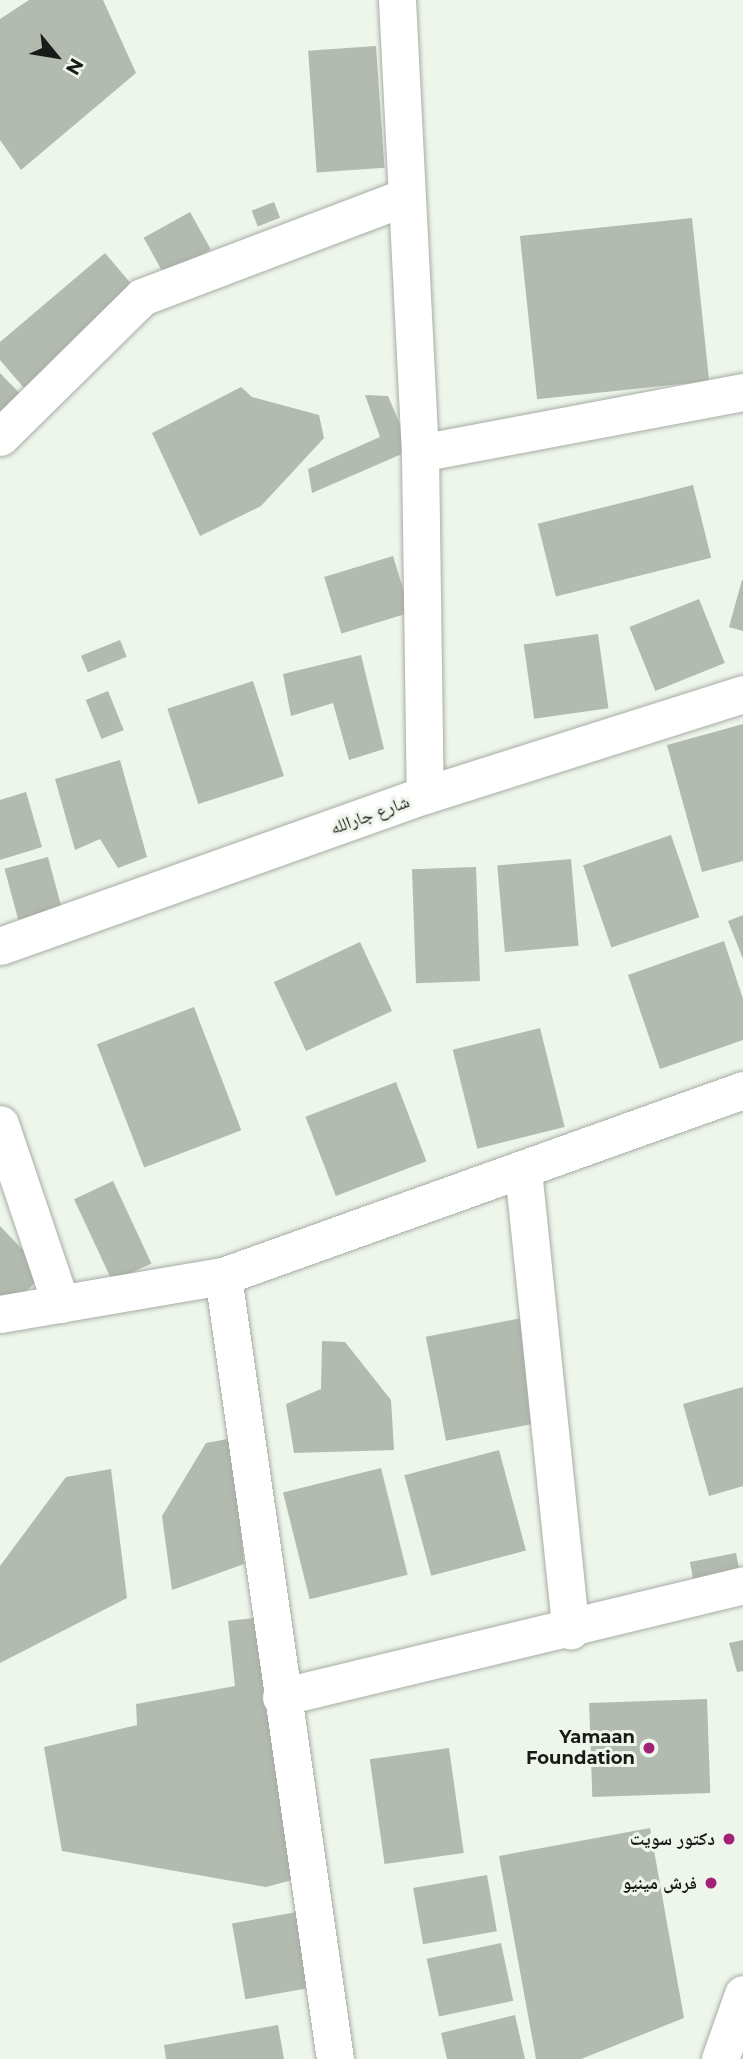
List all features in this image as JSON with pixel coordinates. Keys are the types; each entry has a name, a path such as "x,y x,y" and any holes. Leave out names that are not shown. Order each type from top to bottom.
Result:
{"street":[{"path":"397,0 420,453 425,795"},
{"path":"0,438 142,298 405,197"},
{"path":"420,453 743,392"},
{"name":"شارع جارالله","path":"0,946 425,795 743,694"},
{"path":"0,1314 223,1276 743,1090"},
{"path":"0,1124 61,1304"},
{"path":"523,1170 571,1631"},
{"path":"223,1276 281,1697 335,2059"},
{"path":"281,1697 571,1631 743,1585"},
{"path":"720,2059 743,1994"}],"building":[{"path":"29,0 103,0 136,73 21,170 0,140 0,19"},
{"path":"376,46 385,168 317,172 308,51"},
{"path":"274,202 280,218 258,226 252,211"},
{"path":"190,212 211,250 164,275 144,238"},
{"path":"692,218 709,381 537,399 520,236"},
{"path":"105,253 149,305 36,402 0,360 0,342"},
{"path":"0,373 34,408 0,442"},
{"path":"241,387 252,397 319,415 324,438 261,506 200,536 152,433"},
{"path":"365,395 388,396 411,450 312,493 308,469 380,437"},
{"path":"693,485 711,558 556,596 538,524"},
{"path":"393,556 410,612 341,633 324,577"},
{"path":"743,580 743,631 729,627"},
{"path":"699,599 725,663 655,691 629,627"},
{"path":"598,634 608,708 534,719 524,644"},
{"path":"120,640 127,657 88,672 81,656"},
{"path":"361,655 384,749 349,760 333,703 291,716 283,674"},
{"path":"253,681 284,776 198,804 167,709"},
{"path":"108,691 124,730 101,739 86,700"},
{"path":"743,724 743,861 702,872 667,745"},
{"path":"120,760 147,857 118,868 100,839 75,850 55,779"},
{"path":"26,792 42,847 0,860 0,800"},
{"path":"671,835 699,917 611,948 583,865"},
{"path":"48,857 62,908 18,920 5,869"},
{"path":"571,859 579,946 505,952 497,865"},
{"path":"476,867 480,981 416,983 412,869"},
{"path":"743,915 743,959 728,921"},
{"path":"724,941 743,999 743,1040 660,1069 628,975"},
{"path":"360,942 392,1011 306,1051 274,982"},
{"path":"194,1007 241,1130 144,1168 97,1044"},
{"path":"540,1028 565,1127 477,1149 453,1050"},
{"path":"396,1082 426,1161 336,1196 305,1117"},
{"path":"113,1181 151,1263 112,1282 74,1199"},
{"path":"0,1226 45,1273 0,1317"},
{"path":"522,1318 542,1422 446,1441 426,1337"},
{"path":"322,1341 345,1342 391,1400 394,1450 294,1453 286,1404 321,1389"},
{"path":"743,1387 743,1486 709,1496 683,1404"},
{"path":"233,1438 244,1564 172,1590 162,1516 206,1443"},
{"path":"499,1450 526,1550 431,1576 404,1475"},
{"path":"381,1468 408,1575 310,1599 283,1492"},
{"path":"111,1469 127,1598 0,1663 0,1566 66,1477"},
{"path":"736,1553 743,1588 697,1597 690,1562"},
{"path":"263,1617 311,1875 266,1887 62,1851 44,1747 137,1725 136,1704 235,1686 228,1621"},
{"path":"743,1640 743,1671 737,1672 729,1643"},
{"name":"Yamaan Foundation","path":"707,1699 710,1793 592,1797 589,1703"},
{"path":"449,1748 464,1853 385,1864 370,1759"},
{"path":"650,1828 684,2018 581,2059 536,2059 499,1856"},
{"path":"487,1875 497,1931 423,1944 413,1888"},
{"path":"297,1912 310,1988 245,1999 232,1923"},
{"path":"501,1943 513,2001 439,2017 427,1959"},
{"path":"515,2015 525,2059 447,2059 441,2033"},
{"path":"278,2025 284,2059 166,2059 164,2045"}],"place":[{"name":"Yamaan Foundation","path":"649,1748"},
{"name":"دكتور سويت","path":"729,1839"},
{"name":"فرش مينيو","path":"711,1883"}]}
